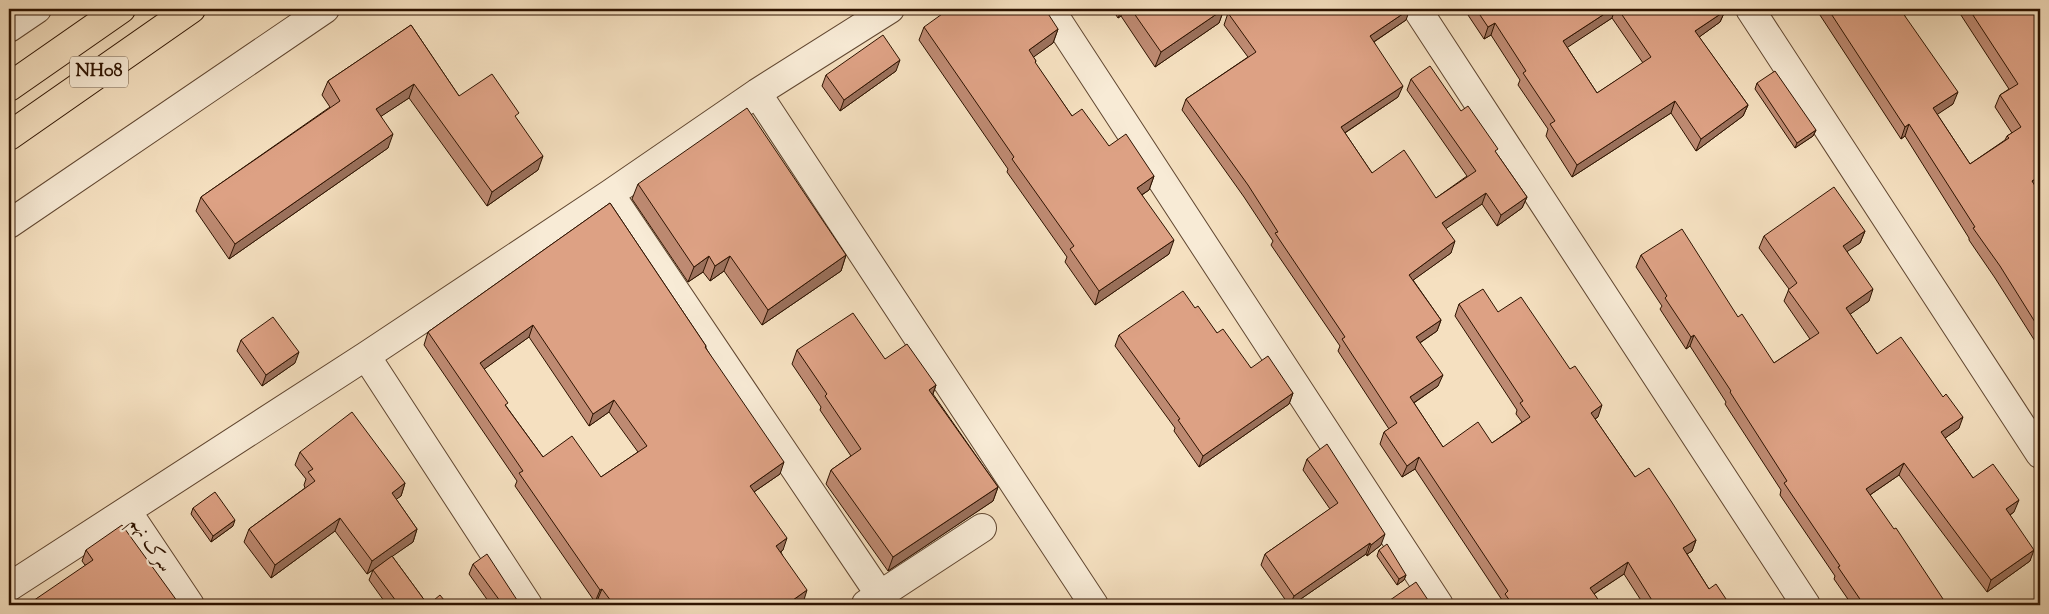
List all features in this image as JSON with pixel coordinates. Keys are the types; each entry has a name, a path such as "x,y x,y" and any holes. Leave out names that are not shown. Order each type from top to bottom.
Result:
{"highway":[{"name":"NH08","path":"9,87 121,9"},
{"name":"NH08","path":"9,136 191,9"}],"street":[{"path":"9,28 37,9"},
{"path":"9,224 325,9"},
{"path":"9,587 366,356 610,194 757,93 890,9"},
{"path":"1050,9 1439,605"},
{"path":"1417,9 1806,605"},
{"path":"1750,9 2040,454"},
{"path":"757,93 1094,605"},
{"path":"610,194 872,600 982,528"},
{"path":"366,356 528,605"},
{"name":"سرک نهم","path":"128,511 190,605"}],"building":[{"path":"949,9 1045,9 1058,29 1029,50 1035,62 1072,116 1082,109 1109,146 1126,134 1154,176 1137,188 1174,240 1099,291 1070,249 1074,246 1012,159 1014,157 924,27"},
{"path":"1131,9 1224,9 1161,52"},
{"path":"1234,9 1410,9 1370,36 1403,86 1341,127 1372,173 1404,150 1436,198 1476,171 1411,79 1430,66 1461,111 1468,106 1498,149 1495,151 1527,197 1501,215 1486,193 1442,223 1455,241 1409,275 1441,320 1416,337 1443,375 1410,397 1443,447 1478,422 1492,443 1530,417 1520,403 1523,401 1459,304 1483,289 1498,312 1521,297 1570,369 1575,366 1602,405 1591,413 1635,477 1649,468 1696,540 1683,548 1709,589 1716,584 1730,605 1655,605 1628,562 1590,588 1602,605 1513,605 1505,594 1508,591 1419,457 1407,466 1384,432 1397,423 1342,339 1345,337 1275,233 1278,232 1248,185 1186,99 1256,52 1228,13"},
{"path":"1476,9 1612,9 1563,41 1597,93 1651,57 1618,9 1723,9 1725,11 1695,31 1748,105 1701,139 1675,101 1577,165 1550,124 1555,121 1523,73 1526,71 1495,23 1488,27"},
{"path":"1828,9 1900,9 1958,92 1933,108 1970,164 2009,138 2007,136 2021,127 2000,95 2018,84 1969,9 2040,9 2040,176 2032,181 2040,194 2040,330 2000,266 1973,228 1975,227 1909,124 1905,127"},
{"path":"411,25 459,96 492,74 519,113 515,116 543,156 492,192 414,84 376,109 393,134 235,244 201,197 340,101 328,81"},
{"path":"883,35 900,60 844,100 826,75"},
{"path":"1775,71 1816,130 1797,143 1757,83"},
{"path":"747,108 846,255 768,310 730,256 715,266 709,256 694,267 638,184"},
{"path":"1834,187 1865,231 1843,246 1873,289 1846,308 1877,354 1901,337 1943,397 1946,394 1963,417 1941,432 1973,478 1993,464 2019,500 2006,509 2034,550 1991,580 1904,463 1866,489 1894,529 1896,528 1945,602 1940,605 1864,605 1784,483 1787,481 1731,391 1694,335 1691,337 1665,298 1667,296 1641,255 1682,229 1738,317 1742,314 1774,363 1819,333 1788,290 1797,283 1764,236"},
{"path":"610,203 784,462 750,486 787,538 776,546 807,590 786,605 614,605 602,589 600,590 519,473 523,471 428,332","holes":["533,325 593,414 614,400 647,446 601,477 572,436 543,457 505,405 508,403 480,363"]},
{"path":"1183,291 1195,308 1198,306 1217,333 1223,329 1251,368 1268,356 1293,393 1203,456 1178,420 1180,419 1119,335"},
{"path":"853,313 885,359 907,344 936,385 929,390 998,487 893,557 831,470 861,449 797,350"},
{"path":"273,317 299,352 266,375 241,340"},
{"path":"352,412 405,483 392,493 417,529 372,561 340,518 275,565 249,529 315,481 308,472 313,469 300,452"},
{"path":"1327,444 1385,534 1294,596 1265,554 1338,503 1307,459"},
{"path":"215,492 235,520 213,536 193,508"},
{"path":"122,525 180,605 27,605 93,560 86,550"},
{"path":"1387,544 1406,575 1399,579 1379,550"},
{"path":"487,554 522,605 503,605 473,564"},
{"path":"392,556 428,605 399,605 373,570"},
{"path":"1416,582 1432,605 1383,605"},
{"path":"440,595 448,605 428,605"}]}
